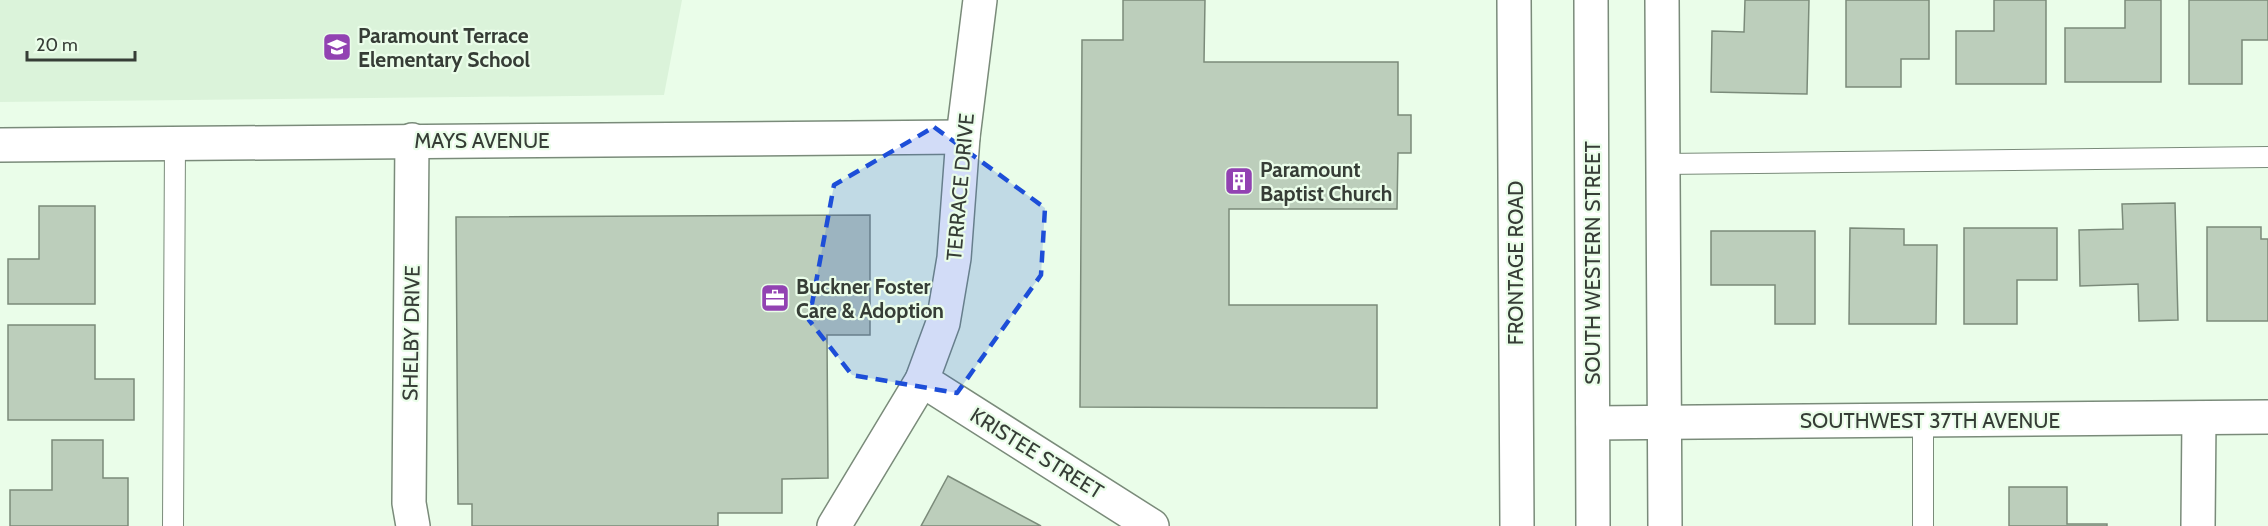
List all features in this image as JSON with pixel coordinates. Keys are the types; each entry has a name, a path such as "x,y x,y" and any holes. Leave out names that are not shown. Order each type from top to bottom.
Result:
{"street":[{"name":"TERRACE DRIVE","path":"834,526 922,380 943,323 952,269 963,137 980,0"},
{"name":"FRONTAGE ROAD","path":"1514,0 1517,526"},
{"name":"SOUTH WESTERN STREET","path":"1591,0 1593,526"},
{"path":"1662,0 1665,526"},
{"name":"MAYS AVENUE","path":"0,145 963,137"},
{"name":"SHELBY DRIVE","path":"412,140 409,503 413,526"},
{"name":"KRISTEE STREET","path":"922,380 1152,526"},
{"name":"SOUTHWEST 37TH AVENUE","path":"1593,423 2268,417"},
{"path":"2198,526 2199,418"}],"lane":[{"path":"173,526 175,143"},
{"path":"1663,164 2268,157"},
{"path":"1923,420 1923,526"}],"highlighted area":[{"path":"934,127 1045,208 1041,275 957,393 852,375 809,320 834,185"}],"shaded area":[{"name":"Paramount Terrace Elementary School","path":"0,0 682,0 664,95 0,102"}],"building":[{"name":"Paramount Baptist Church","path":"1123,0 1205,0 1204,62 1398,62 1398,115 1411,115 1411,153 1398,153 1397,209 1229,209 1229,305 1377,305 1377,408 1080,407 1082,40 1123,40"},
{"path":"1745,0 1809,0 1807,94 1711,92 1712,31 1744,32"},
{"path":"1846,0 1929,0 1929,59 1901,59 1901,87 1846,87"},
{"path":"1994,0 2046,0 2046,84 1956,84 1956,31 1994,31"},
{"path":"2125,0 2161,0 2161,82 2065,82 2065,28 2125,28"},
{"path":"2189,0 2268,0 2268,40 2242,40 2242,84 2189,84"},
{"path":"2175,203 2178,320 2139,321 2138,284 2080,286 2079,230 2123,229 2122,204"},
{"path":"39,206 95,206 95,304 8,304 8,259 39,259"},
{"path":"870,215 870,335 827,335 828,478 782,479 782,513 718,513 718,526 472,526 472,504 458,504 456,217"},
{"path":"2207,227 2261,227 2261,239 2268,239 2268,321 2207,321"},
{"path":"1850,228 1904,229 1904,245 1937,245 1936,324 1849,324"},
{"path":"1964,228 2057,228 2057,280 2017,280 2017,324 1964,324"},
{"path":"1711,231 1815,231 1815,324 1775,324 1775,285 1711,285"},
{"path":"8,325 95,325 95,379 134,379 134,420 8,420"},
{"path":"52,440 103,440 103,478 128,478 128,526 10,526 10,490 52,490"},
{"path":"948,476 1041,526 921,526"},
{"path":"2009,487 2067,487 2067,524 2107,524 2107,526 2009,526"}],"place":[{"name":"Paramount Terrace Elementary School","path":"337,47"},
{"name":"Paramount Baptist Church","path":"1239,181"},
{"name":"Buckner Foster Care & Adoption","path":"775,298"}]}
